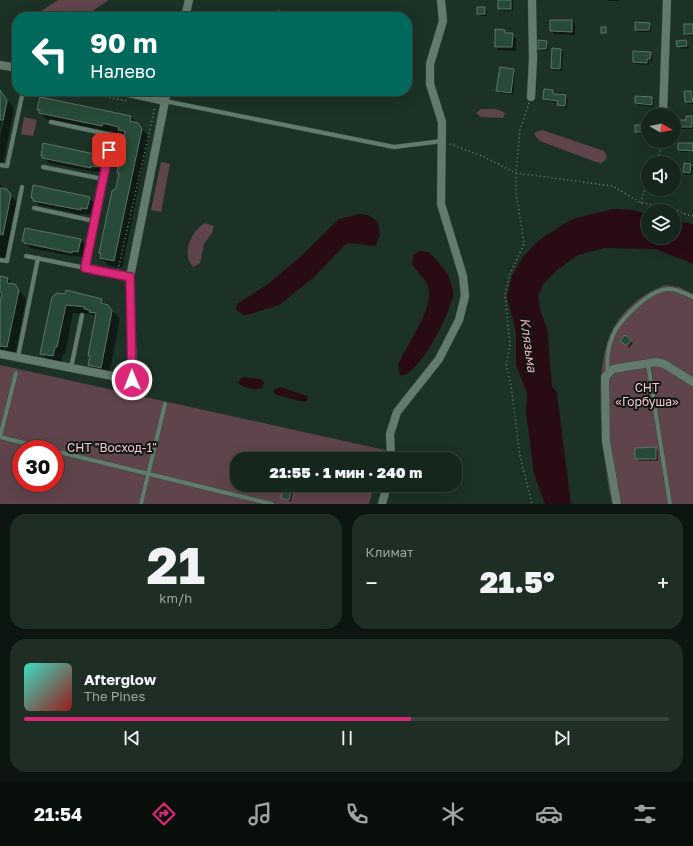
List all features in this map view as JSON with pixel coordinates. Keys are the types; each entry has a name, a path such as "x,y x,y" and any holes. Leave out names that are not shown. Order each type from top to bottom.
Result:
{"street":[{"path":"186,12 189,0"},
{"path":"391,452 390,434 397,412 439,359 459,320 465,296 463,276 441,204 442,122 431,93 429,75 430,64 443,21 441,0"},
{"path":"530,97 533,59 532,0"},
{"path":"663,108 667,0"},
{"path":"0,65 12,67"},
{"path":"136,96 164,105"},
{"path":"0,354 132,380 130,277 166,96"},
{"path":"617,504 606,441 605,376 613,369 656,362 664,364 693,382"},
{"path":"382,504 385,492"}],"lane":[{"path":"0,165 7,166 22,96"},
{"path":"164,105 394,147 442,141"},
{"path":"51,122 112,135 85,268"},
{"path":"43,166 103,179"},
{"path":"0,260 7,261 22,187"},
{"path":"34,208 94,220"},
{"path":"26,256 130,277"},
{"path":"18,358 38,258"},
{"path":"608,372 608,354 613,337 616,330 635,307 653,294 665,289 674,289 693,297"},
{"path":"71,368 82,315"},
{"path":"648,363 670,504"},
{"path":"12,440 0,437 16,373"},
{"path":"142,504 165,404"},
{"path":"64,453 272,504"}],"path":[{"path":"102,96 131,102"},
{"path":"530,97 520,130 516,173 516,192 524,244 510,274 505,295 510,346 506,366 511,384 520,456 532,504"},
{"path":"117,274 154,107 164,105"},
{"path":"442,141 482,156 516,173 613,186 641,203 670,207 693,216"},
{"path":"641,203 643,196"}],"green space":[{"path":"58,0 109,0 91,12 40,12"},
{"path":"481,109 503,111 505,113 503,118 481,117 476,113"},
{"path":"24,117 37,120 33,136 21,134"},
{"path":"542,130 604,151 607,156 602,163 596,162 540,141 534,134"},
{"path":"161,162 170,164 161,212 151,210"},
{"path":"205,223 214,226 212,233 204,244 200,263 193,267 189,261 188,255 189,243 196,231"},
{"name":"СНТ «Горбуша»","path":"666,285 679,287 693,294 693,504 612,504 603,445 600,401 603,360 607,343 616,324 630,307 647,294"},
{"name":"СНТ \"Восход-1\"","path":"0,365 385,450 384,452 230,452 230,492 372,492 369,504 0,504"}],"water":[{"name":"Клязьма","path":"613,209 641,212 641,244 681,244 681,221 693,224 693,264 656,249 605,248 578,255 556,271 544,283 538,296 541,313 547,328 552,386 557,393 571,504 545,504 534,474 526,412 527,393 516,365 516,332 507,297 512,276 522,258 539,240 572,219"},
{"path":"359,214 368,215 378,222 380,235 376,245 369,246 354,243 346,244 312,279 279,305 244,315 236,310 237,304 268,284 299,258 339,219"},
{"path":"419,251 428,252 441,265 448,275 453,292 452,300 441,327 425,355 407,374 400,375 398,365 419,325 428,303 429,293 427,284 412,264 413,255"},
{"path":"243,377 261,379 264,383 262,388 253,389 240,385 238,382"},
{"path":"280,387 307,396 308,400 305,402 276,395 273,391"}],"building":[{"path":"498,0 511,0 511,9 498,9"},
{"path":"477,7 485,7 485,14 477,14"},
{"path":"550,20 572,20 572,32 550,31"},
{"path":"635,22 650,23 649,30 635,30"},
{"path":"684,24 693,24 693,34 684,34"},
{"path":"601,27 606,27 606,33 601,33"},
{"path":"495,29 505,30 505,33 513,33 512,47 495,47"},
{"path":"538,40 547,41 546,49 538,49"},
{"path":"686,40 687,46 677,47 676,41"},
{"path":"552,48 561,49 560,69 551,68"},
{"path":"633,51 651,52 650,59 647,59 647,63 633,62"},
{"path":"500,67 514,69 511,93 496,91"},
{"path":"544,89 553,90 553,94 566,95 565,106 557,105 558,101 543,99"},
{"path":"0,90 7,100 3,120 0,120"},
{"path":"684,91 691,91 693,102 685,102"},
{"path":"635,96 652,97 652,105 635,103"},
{"path":"40,97 131,116 130,121 138,123 142,129 114,261 100,258 101,253 99,253 112,191 116,188 119,173 117,173 125,131 118,130 119,127 103,123 102,126 39,113 40,110 37,110"},
{"path":"686,116 692,116 692,127 681,127 681,120 686,120"},
{"path":"635,125 641,125 641,132 635,132"},
{"path":"43,143 99,155 97,167 91,166 91,168 42,158"},
{"path":"681,143 693,143 693,151 678,150 678,148 681,148"},
{"path":"684,163 691,164 690,173 683,172"},
{"path":"33,185 90,197 87,209 81,208 81,210 33,201 33,198 31,198"},
{"path":"0,188 7,189 11,195 3,235 0,234"},
{"path":"25,228 81,239 78,252 73,251 72,253 24,243 24,241 22,241"},
{"path":"0,276 8,278 7,283 15,284 19,290 7,347 0,346 0,304 2,293 0,292"},
{"path":"66,290 102,299 101,303 108,305 112,311 101,368 88,365 90,356 88,355 96,313 89,312 90,310 84,309 85,307 66,305 57,347 55,347 53,356 40,354 52,297 57,293 65,294"},
{"path":"625,335 631,340 627,346 620,341"},
{"path":"656,447 656,459 635,459 635,448"},
{"path":"283,492 290,492 289,500 281,498"}],"route":[{"path":"109,150 85,268 130,277 132,380"}]}
